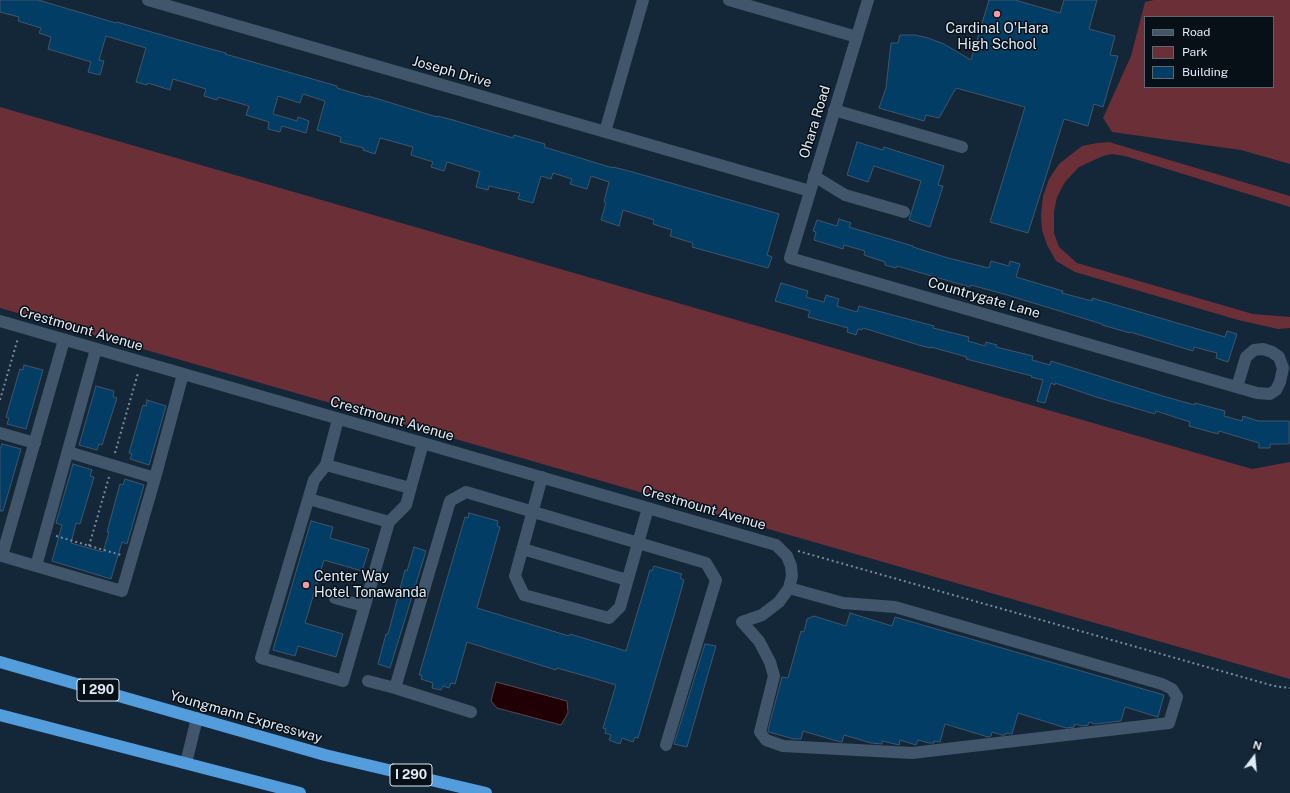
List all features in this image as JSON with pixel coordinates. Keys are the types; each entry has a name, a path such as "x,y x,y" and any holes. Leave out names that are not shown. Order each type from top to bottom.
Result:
{"highway":[{"name":"Youngmann Expressway","path":"0,662 325,755 486,793"},
{"path":"0,714 300,793"}],"street":[{"name":"Joseph Drive","path":"148,0 810,190"},
{"path":"605,132 643,0"},
{"path":"729,0 857,37"},
{"name":"Ohara Road","path":"810,190 868,0"},
{"path":"834,110 962,147"},
{"path":"814,176 845,195 904,212"},
{"name":"Countrygate Lane","path":"810,190 790,258 1237,387"},
{"name":"Crestmount Avenue","path":"0,321 776,545"},
{"path":"64,340 1,556 122,591 183,374"},
{"path":"36,566 96,349"},
{"path":"338,419 326,465 314,480 261,658 343,681 389,522 406,505 423,443"},
{"path":"0,433 35,443"},
{"path":"68,452 155,478"},
{"path":"326,465 410,488"},
{"path":"542,477 515,576 524,595 609,618 620,607 648,508"},
{"path":"395,688 450,501 466,492 706,563 716,580 666,745"},
{"path":"309,499 389,522"},
{"path":"776,545 787,556 791,566 792,576 789,588 779,602 762,615 742,622 759,642 770,662 774,676 760,732 766,740 784,746 912,753 1169,723 1176,697 1172,689 1162,684 895,607 843,603 789,588"},
{"path":"522,549 627,580"},
{"path":"334,598 364,606"},
{"path":"368,681 471,712"},
{"path":"186,763 196,718"}],"path":[{"path":"0,400 21,327"},
{"path":"56,536 121,555"},
{"path":"776,545 1266,684 1290,688"}],"green space":[{"path":"1154,0 1290,0 1290,164 1241,150 1112,132 1103,118 1131,56 1145,2"},
{"path":"0,107 1252,469 1290,462 1290,679 0,308"},
{"path":"1109,142 1290,196 1290,207 1125,156 1112,154 1103,156 1079,167 1065,182 1057,197 1054,212 1054,233 1059,247 1077,263 1253,314 1290,317 1290,328 1278,329 1238,320 1075,272 1056,261 1047,245 1042,230 1041,215 1043,196 1049,179 1059,164 1082,146"}],"shaded area":[{"path":"496,682 567,701 568,713 561,725 497,708 491,701"}],"building":[{"path":"0,0 38,0 226,53 225,54 337,86 337,88 437,117 453,120 513,138 514,135 545,144 544,147 613,168 629,171 779,214 767,255 772,257 768,268 692,247 693,243 670,236 672,230 653,224 654,220 623,210 619,226 601,220 606,203 604,202 609,182 591,176 587,189 570,184 572,179 553,173 551,179 541,176 533,203 518,199 520,193 489,186 488,190 476,187 480,172 447,162 444,171 431,167 433,162 411,155 413,147 380,138 375,154 363,150 364,148 340,142 341,137 317,130 325,101 303,94 300,103 278,96 273,114 297,121 298,117 309,121 306,133 282,126 280,132 268,129 269,122 246,115 249,106 218,97 217,100 204,96 206,89 173,79 170,90 148,83 147,85 136,82 146,48 106,36 99,60 104,61 100,75 88,72 91,62 48,49 51,37 39,33 41,28 18,21 19,17 0,12"},
{"path":"989,0 1015,0 1060,13 1064,0 1097,0 1089,29 1115,36 1110,55 1118,56 1103,107 1094,104 1088,126 1064,119 1028,233 990,222 1025,107 956,88 939,118 926,115 924,121 879,108 886,88 891,43 898,43 900,35 915,35 944,44 971,60"},
{"path":"857,142 883,150 884,147 944,166 938,185 943,186 930,227 909,220 921,181 874,166 868,182 847,175"},
{"path":"839,219 851,223 849,227 948,258 989,268 991,261 1009,266 1010,261 1020,264 1016,277 1063,291 1062,293 1092,301 1092,298 1225,337 1227,331 1237,334 1228,362 1216,358 1217,353 1194,347 1193,351 1102,325 1004,294 971,285 970,287 897,266 896,268 885,265 885,262 864,255 865,251 844,245 843,249 814,240 816,232 813,231 817,220 837,226"},
{"path":"781,283 808,291 806,297 824,302 826,295 839,299 837,306 857,312 859,306 934,326 933,328 969,337 968,341 985,346 986,342 997,345 996,347 1033,356 1032,360 1050,365 1051,361 1166,397 1225,411 1224,416 1242,421 1243,416 1258,421 1289,421 1289,444 1270,444 1270,448 1259,448 1259,443 1219,431 1218,434 1189,426 1190,422 1156,411 1155,414 1096,397 1055,383 1055,385 1051,383 1045,403 1037,401 1043,380 863,328 862,330 858,329 856,335 847,332 848,328 808,317 810,311 775,301"},
{"path":"24,365 43,370 26,429 7,424 9,418 6,417 20,369 23,370"},
{"path":"96,386 114,391 113,397 117,398 102,445 99,444 97,450 79,445"},
{"path":"147,400 166,406 149,465 130,459 132,454 129,453 143,405 146,406"},
{"path":"2,444 21,449 3,511 0,511 0,449"},
{"path":"73,464 92,470 90,476 94,477 80,524 76,523 71,543 103,552 120,484 123,485 125,479 144,485 127,544 122,542 111,579 52,561 62,525 56,523"},
{"path":"469,513 498,521 497,526 500,527 477,608 569,636 570,634 626,651 650,570 652,571 654,566 682,574 680,578 684,580 673,619 638,738 635,737 633,742 622,738 620,744 609,740 611,735 605,733 606,729 603,728 616,685 596,679 557,668 556,670 467,642 455,684 451,683 449,688 443,686 441,690 432,688 433,683 421,679 422,675 419,675 465,517 468,518"},
{"path":"311,521 333,527 330,538 369,549 362,571 324,560 305,623 343,634 336,657 298,646 295,656 273,650"},
{"path":"414,547 426,551 390,668 378,664 386,634 388,634 405,570 407,571"},
{"path":"850,613 892,626 895,617 1164,695 1158,717 1125,707 1121,721 1095,724 1089,722 1088,725 1082,726 1075,724 1074,727 1066,728 1018,713 1012,734 1006,733 1005,735 1002,735 992,732 991,736 988,737 945,724 940,742 934,741 934,743 929,743 918,740 916,745 900,740 899,745 882,741 882,744 871,743 844,735 842,742 803,731 801,739 794,739 769,732 768,730 782,677 788,678 801,631 804,632 807,619 814,616 846,626"},
{"path":"705,644 716,646 687,747 674,744"}],"place":[{"name":"Cardinal O'Hara High School","path":"997,14"},
{"name":"Center Way Hotel Tonawanda","path":"306,585"}]}
